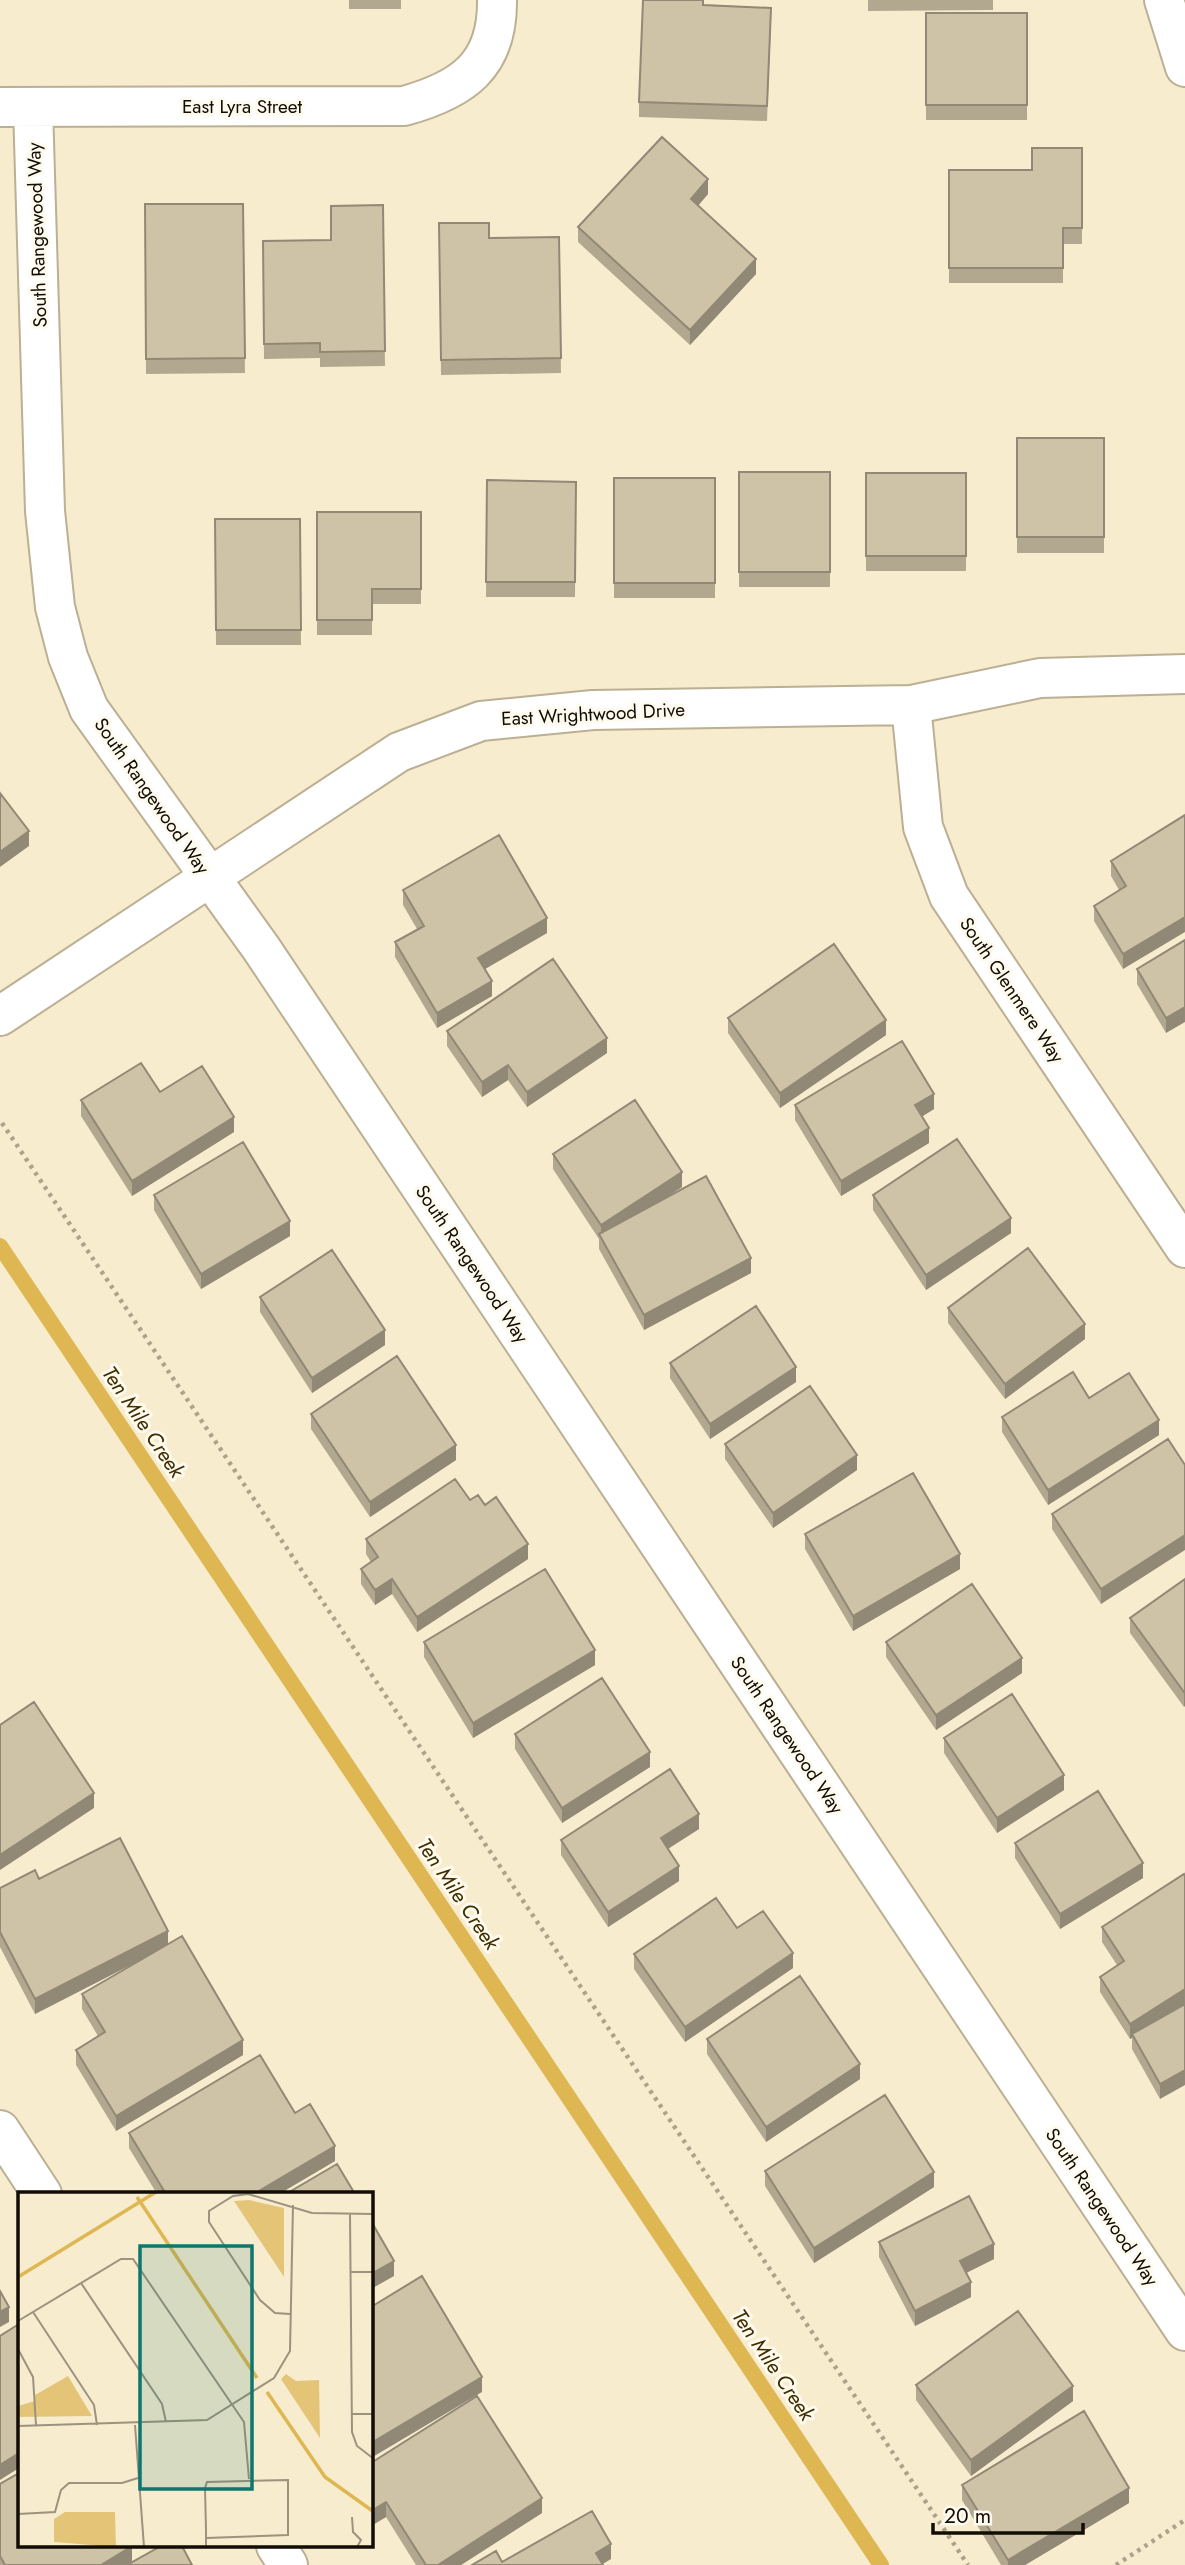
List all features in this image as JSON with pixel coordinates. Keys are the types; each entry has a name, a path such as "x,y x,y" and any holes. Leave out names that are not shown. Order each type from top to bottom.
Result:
{"street":[{"name":"East Lyra Street","path":"17,107 404,106 441,96 475,73 490,42 497,0"},
{"path":"1164,0 1185,67"},
{"name":"South Rangewood Way","path":"17,107 45,511 55,607 68,657 89,709 269,960 1185,2331"},
{"name":"East Wrightwood Drive","path":"0,1016 399,752 481,721 593,710 911,705 1040,678 1185,674"},
{"name":"South Glenmere Way","path":"911,705 923,827 949,897 1185,1248"},
{"path":"0,2130 41,2192"},
{"path":"277,2548 288,2565"}],"path":[{"path":"2,1123 968,2565"},
{"path":"1116,2565 1185,2521"}],"building":[{"path":"643,0 703,0 703,5 771,8 767,106 639,102"},
{"path":"926,13 1027,13 1027,105 926,105"},
{"path":"662,137 708,179 691,199 756,259 690,330 578,227"},
{"path":"1032,148 1082,148 1082,228 1063,228 1063,268 949,268 949,170 1032,170"},
{"path":"145,204 243,204 245,358 146,359"},
{"path":"383,205 385,351 320,352 320,343 264,344 263,241 331,240 331,206"},
{"path":"439,223 489,223 489,238 559,237 561,358 441,360"},
{"path":"1017,438 1104,438 1104,537 1017,537"},
{"path":"739,472 830,472 830,572 739,572"},
{"path":"866,473 966,473 966,556 866,556"},
{"path":"614,478 715,478 715,583 614,583"},
{"path":"487,480 576,482 575,582 486,582"},
{"path":"317,512 421,512 421,589 372,589 372,620 317,620"},
{"path":"215,519 300,519 301,630 216,630"},
{"path":"0,793 29,831 0,852"},
{"path":"1185,815 1185,917 1123,954 1094,906 1126,886 1111,861"},
{"path":"499,835 547,918 478,958 492,981 437,1013 395,942 424,926 403,890"},
{"path":"1185,940 1185,1007 1166,1018 1137,969"},
{"path":"834,944 886,1020 780,1093 728,1018"},
{"path":"553,959 607,1038 527,1092 508,1065 482,1082 447,1031"},
{"path":"902,1041 934,1094 915,1105 929,1128 841,1181 795,1105"},
{"path":"141,1063 160,1092 202,1066 234,1117 132,1181 81,1100"},
{"path":"635,1100 682,1172 601,1225 553,1154"},
{"path":"957,1139 1011,1218 926,1275 873,1195"},
{"path":"243,1142 290,1221 201,1274 154,1195"},
{"path":"706,1176 751,1258 644,1315 599,1234"},
{"path":"1028,1248 1085,1324 1005,1384 948,1308"},
{"path":"332,1250 385,1330 312,1378 260,1297"},
{"path":"756,1306 796,1367 710,1424 670,1363"},
{"path":"397,1356 456,1445 370,1502 311,1414"},
{"path":"1073,1372 1089,1398 1129,1373 1159,1420 1048,1490 1002,1417"},
{"path":"810,1386 857,1455 773,1513 725,1444"},
{"path":"1168,1439 1185,1465 1185,1535 1101,1589 1052,1514"},
{"path":"913,1473 960,1554 853,1616 805,1534"},
{"path":"455,1479 470,1500 478,1495 485,1505 496,1497 528,1544 417,1617 392,1579 375,1590 361,1569 378,1557 366,1539"},
{"path":"545,1569 595,1650 473,1723 424,1642"},
{"path":"1185,1579 1185,1691 1184,1692 1130,1618"},
{"path":"972,1584 1022,1658 936,1715 886,1642"},
{"path":"602,1678 650,1752 562,1808 515,1734"},
{"path":"1012,1694 1064,1775 997,1818 944,1738"},
{"path":"34,1702 94,1793 0,1855 0,1725"},
{"path":"670,1769 699,1814 661,1838 679,1866 608,1912 561,1840"},
{"path":"1098,1791 1143,1863 1060,1914 1015,1843"},
{"path":"120,1838 168,1931 35,1999 0,1932 0,1888 35,1870 39,1879"},
{"path":"1184,1874 1185,1989 1130,2024 1100,1977 1124,1961 1102,1927"},
{"path":"716,1898 737,1928 763,1911 793,1953 685,2027 634,1954"},
{"path":"182,1936 243,2040 116,2116 76,2050 105,2032 82,1994"},
{"path":"800,1976 860,2064 766,2127 707,2039"},
{"path":"1185,2004 1185,2070 1160,2084 1132,2034"},
{"path":"260,2055 295,2113 310,2104 335,2146 257,2192 165,2192 129,2133"},
{"path":"885,2095 934,2172 814,2248 765,2171"},
{"path":"337,2164 354,2192 289,2192"},
{"path":"969,2196 994,2244 960,2261 971,2282 915,2311 879,2242"},
{"path":"373,2224 394,2261 373,2273"},
{"path":"422,2276 482,2377 373,2442 373,2306"},
{"path":"0,2291 9,2307 0,2312"},
{"path":"1018,2311 1073,2386 971,2460 916,2385"},
{"path":"18,2325 18,2454 0,2465 0,2336"},
{"path":"477,2396 542,2498 438,2565 426,2565 386,2502 373,2510 373,2462"},
{"path":"1084,2411 1129,2488 1008,2560 962,2485"},
{"path":"18,2474 18,2548 129,2548 101,2565 5,2565 0,2556 0,2484"},
{"path":"592,2511 611,2544 596,2553 603,2565 472,2565 496,2551 502,2562"},
{"path":"157,2548 183,2548 192,2565 127,2565"}],"waterway":[{"name":"Ten Mile Creek","path":"0,1246 881,2565"}]}
